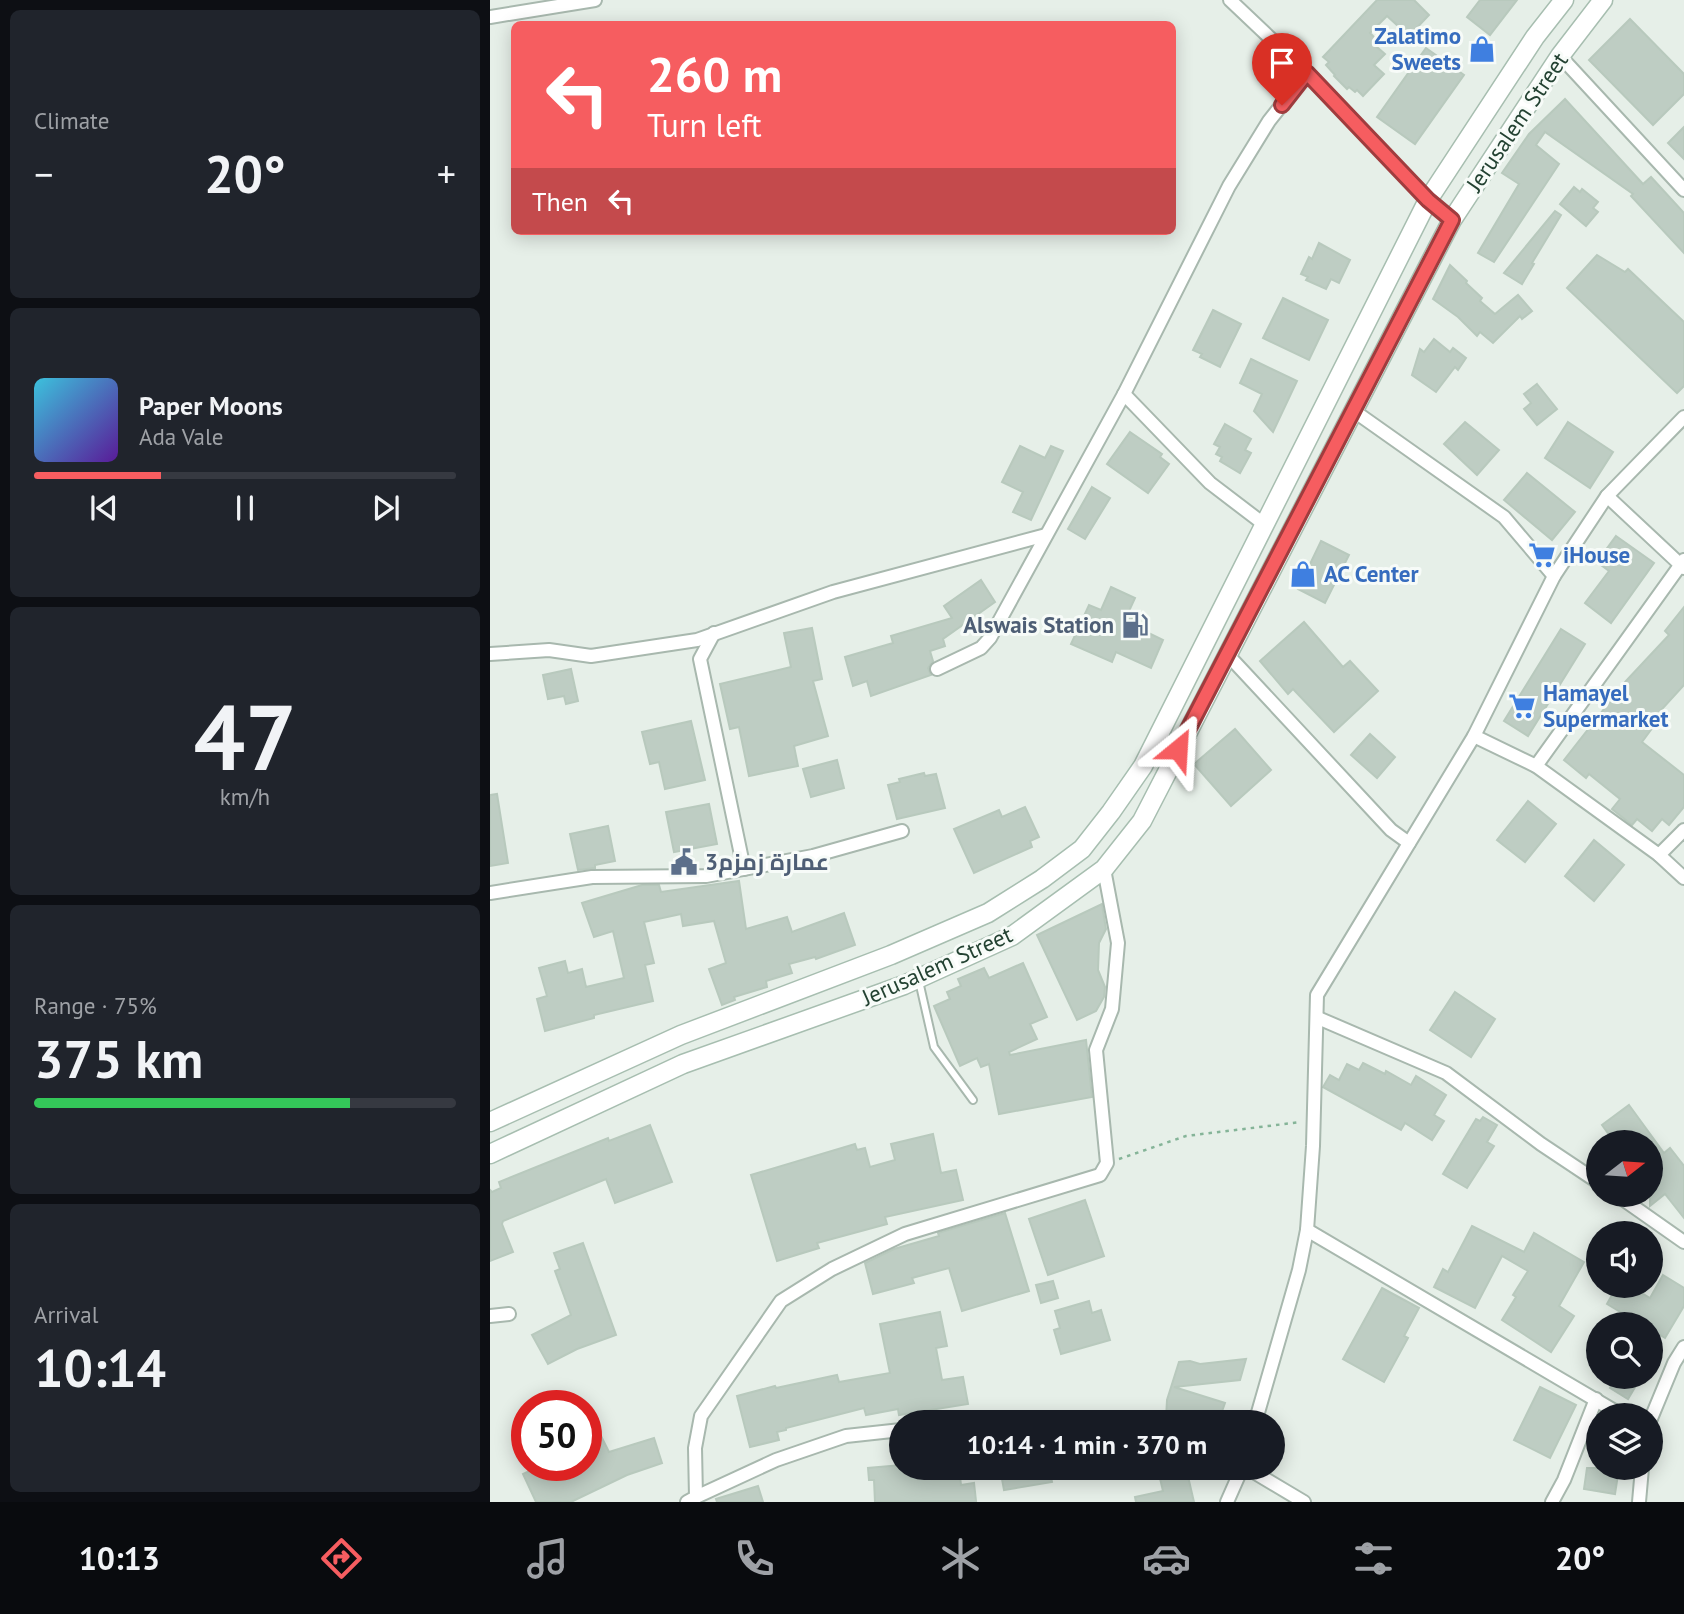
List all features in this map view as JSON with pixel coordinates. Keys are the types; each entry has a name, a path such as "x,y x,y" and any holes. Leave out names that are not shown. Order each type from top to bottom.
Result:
{"main road":[{"name":"Jerusalem Street","path":"490,1122 681,1035 891,955 988,914 1082,849 1143,766 1428,200 1535,37 1564,0"},
{"name":"Jerusalem Street","path":"490,1154 683,1064 918,979 1012,936 1104,870 1142,821 1452,220 1560,56 1603,0"},
{"path":"1428,200 1452,220"},
{"path":"1331,395 1354,411"},
{"path":"681,1035 683,1064"}],"street":[{"path":"490,17 595,0"},
{"path":"1230,0 1307,73 1428,200"},
{"path":"1560,56 1684,190"},
{"path":"937,669 981,648 990,638 1125,394 1229,186 1269,121 1307,73"},
{"path":"1125,394 1210,483 1265,525"},
{"path":"1354,411 1504,517 1554,576"},
{"path":"1259,1410 1299,1270 1307,1230 1314,1120 1317,995 1474,736 1554,576 1607,496 1684,417"},
{"path":"1536,766 1683,564 1607,496"},
{"path":"490,654 549,650 591,656 697,640 832,592 1046,535"},
{"path":"714,633 700,659 744,869"},
{"path":"1227,654 1391,831 1409,843"},
{"path":"1474,736 1536,766 1659,855 1684,878"},
{"path":"1659,855 1684,830"},
{"path":"490,893 592,877 706,876 813,856 902,831"},
{"path":"889,1431 846,1436 776,1460 691,1499 695,1448 701,1416 781,1301 832,1269 905,1234 1100,1175 1107,1163 1096,1050 1112,1009 1118,943 1104,870"},
{"path":"1318,1018 1446,1073 1586,1174"},
{"path":"1636,1208 1684,1242"},
{"path":"1307,1230 1602,1403"},
{"path":"490,1316 509,1314"},
{"path":"1657,1403 1674,1363 1684,1347"},
{"path":"1552,1502 1564,1480 1596,1399"},
{"path":"1227,1502 1238,1480"},
{"path":"1265,1480 1304,1502"},
{"path":"1639,1502 1641,1480"}],"lane":[{"path":"918,979 934,1047 973,1100"}],"path":[{"path":"1107,1163 1186,1136 1314,1120"}],"building":[{"path":"1377,0 1414,0 1429,15 1409,36 1387,16 1370,33 1380,43 1377,47 1385,54 1374,65 1384,74 1363,96 1357,90 1355,92 1349,87 1347,89 1334,76 1326,65 1329,62 1323,57"},
{"path":"1480,0 1517,0 1490,35 1467,17"},
{"path":"1630,19 1684,74 1684,94 1653,125 1589,60"},
{"path":"1426,48 1464,75 1415,144 1377,117"},
{"path":"1565,99 1643,184 1651,177 1684,213 1684,253 1631,196 1633,194 1545,132 1536,145 1559,164 1494,262 1478,253 1519,184 1502,173 1529,134"},
{"path":"1684,127 1684,159 1668,143"},
{"path":"1574,187 1580,192 1582,189 1598,202 1593,208 1598,212 1586,226 1560,204"},
{"path":"1555,211 1561,215 1522,284 1504,273"},
{"path":"1319,243 1350,260 1339,283 1331,279 1326,289 1306,280 1308,277 1301,274"},
{"path":"1597,255 1625,272 1628,269 1684,322 1684,386 1677,393 1567,288"},
{"path":"1450,265 1482,298 1480,301 1495,314 1518,295 1532,311 1522,319 1520,316 1493,343 1480,332 1477,336 1458,317 1433,299"},
{"path":"1283,298 1328,320 1309,360 1263,338"},
{"path":"1213,310 1241,324 1220,367 1200,357 1202,354 1193,350"},
{"path":"1434,339 1450,352 1453,348 1466,358 1458,370 1455,367 1436,392 1412,375 1420,349 1424,352"},
{"path":"1251,359 1297,381 1273,432 1254,411 1262,394 1240,383"},
{"path":"1537,384 1557,409 1537,425 1524,409 1531,403 1524,394"},
{"path":"1465,422 1499,450 1477,475 1444,444"},
{"path":"1568,422 1613,452 1590,488 1545,458"},
{"path":"1225,424 1251,439 1245,450 1251,453 1240,473 1220,461 1222,457 1216,454 1220,447 1214,444"},
{"path":"1130,432 1162,454 1160,457 1169,464 1148,493 1107,464"},
{"path":"1020,446 1045,458 1051,446 1063,451 1031,520 1013,512 1023,492 1002,482"},
{"path":"1527,473 1575,512 1552,540 1504,500"},
{"path":"1092,487 1110,498 1085,539 1068,529"},
{"path":"1616,536 1654,563 1611,623 1585,603 1609,571 1597,562"},
{"path":"1321,541 1349,555 1325,603 1298,589"},
{"path":"981,580 995,602 943,639 945,646 930,651 933,661 928,668 931,675 871,696 867,681 853,686 845,657 893,643 891,636 952,618 944,606"},
{"path":"1111,587 1135,598 1129,611 1134,614 1130,624 1163,640 1151,668 1116,652 1112,662 1071,644 1089,605 1101,610"},
{"path":"1684,607 1684,685 1652,720 1656,723 1642,742 1684,775 1684,807 1669,825 1662,819 1652,831 1637,819 1632,825 1612,809 1620,799 1589,774 1586,778 1564,760 1626,681 1669,635 1665,631"},
{"path":"1304,622 1343,667 1350,661 1378,691 1334,732 1293,689 1288,694 1260,661"},
{"path":"812,628 822,679 813,681 828,736 794,746 798,766 749,776 739,727 730,729 720,684 791,667 784,633"},
{"path":"1561,629 1585,644 1528,736 1504,721"},
{"path":"571,669 578,701 566,704 564,696 548,699 543,675"},
{"path":"691,721 705,780 665,789 659,762 650,764 642,732"},
{"path":"1235,729 1271,770 1231,806 1194,764"},
{"path":"1370,734 1395,757 1377,778 1351,755"},
{"path":"837,760 844,788 811,797 803,769"},
{"path":"924,773 925,776 936,774 945,808 897,819 888,785 900,782 899,779"},
{"path":"497,794 508,863 490,866 490,795"},
{"path":"1528,801 1556,824 1525,862 1497,840"},
{"path":"709,804 717,844 674,852 666,812"},
{"path":"1025,807 1039,837 1030,841 1032,847 974,873 954,829 999,810 1002,817"},
{"path":"608,826 615,861 578,870 570,834"},
{"path":"1594,840 1624,865 1594,901 1565,876"},
{"path":"739,881 746,929 787,917 792,932 844,913 855,945 816,959 815,957 789,964 792,973 766,981 767,987 734,997 735,1000 722,1005 709,969 726,963 714,921 683,926 681,914 644,922 654,963 645,965 653,1001 594,1015 594,1018 545,1031 537,999 547,996 539,968 565,961 568,973 582,969 586,987 624,978 613,931 594,937 582,903 642,885 659,885 661,892"},
{"path":"1102,904 1106,929 1099,943 1098,970 1105,987 1104,997 1096,1011 1077,1020 1037,935"},
{"path":"1023,963 1047,1017 1030,1024 1037,1039 1009,1052 1010,1055 1086,1040 1092,1097 999,1114 989,1064 981,1067 977,1058 960,1066 934,1006 950,999 947,992 961,986 958,979 984,968 989,978"},
{"path":"1455,992 1495,1019 1471,1057 1430,1030"},
{"path":"1363,1063 1385,1074 1386,1071 1411,1085 1416,1076 1446,1095 1434,1115 1444,1121 1432,1140 1405,1123 1401,1130 1323,1087 1330,1075 1339,1080 1347,1064 1359,1070"},
{"path":"1629,1105 1647,1130 1606,1130 1602,1125"},
{"path":"1483,1117 1497,1125 1487,1142 1494,1146 1467,1188 1443,1174 1476,1119 1480,1121"},
{"path":"650,1125 672,1182 615,1203 606,1179 503,1221 513,1252 490,1261 490,1190 492,1192 501,1188 499,1182 608,1138 609,1141"},
{"path":"933,1134 941,1173 956,1170 963,1200 885,1217 887,1224 817,1243 819,1248 777,1261 751,1175 855,1144 857,1150 865,1148 870,1167 895,1160 891,1144"},
{"path":"1670,1148 1684,1166 1684,1218 1665,1194 1663,1196 1663,1152"},
{"path":"1085,1200 1104,1256 1048,1275 1029,1219"},
{"path":"1005,1213 1029,1291 962,1311 949,1268 912,1278 914,1283 873,1294 865,1263 894,1249 939,1236 938,1233"},
{"path":"1472,1226 1524,1252 1534,1233 1584,1262 1559,1306 1574,1316 1551,1352 1502,1320 1528,1271 1502,1256 1475,1308 1434,1287 1443,1269 1448,1272"},
{"path":"583,1243 616,1335 577,1349 548,1364 532,1335 571,1315 555,1271 560,1269 554,1253"},
{"path":"1663,1275 1684,1288 1684,1306 1665,1338 1663,1312 1620,1312 1607,1304 1610,1298 1663,1298"},
{"path":"1053,1281 1058,1298 1041,1303 1036,1285"},
{"path":"1382,1288 1419,1308 1404,1336 1408,1338 1384,1382 1343,1359"},
{"path":"1089,1301 1092,1313 1101,1310 1110,1340 1061,1354 1054,1330 1060,1328 1055,1311"},
{"path":"940,1312 947,1346 936,1348 942,1380 963,1377 968,1404 930,1410 898,1409 866,1415 864,1408 786,1428 777,1432 779,1440 750,1447 737,1396 837,1375 839,1382 890,1373 880,1324"},
{"path":"1246,1359 1240,1380 1174,1387 1225,1403 1222,1410 1166,1410 1179,1362 1200,1364"},
{"path":"1540,1387 1576,1405 1550,1458 1514,1440"},
{"path":"1612,1389 1634,1389 1628,1399"},
{"path":"602,1438 609,1452 654,1438 662,1463 627,1475 571,1502 536,1502 526,1481 602,1481"},
{"path":"889,1466 889,1480 960,1480 961,1485 974,1483 976,1501 875,1502 874,1480 869,1480 868,1468"},
{"path":"1586,1475 1586,1480 1617,1480 1615,1494 1584,1489"},
{"path":"1002,1480 1052,1482 1004,1490"},
{"path":"1160,1480 1189,1480 1194,1502 1136,1502 1135,1497 1163,1491"},
{"path":"758,1486 763,1502 717,1502 716,1499"}],"place":[{"name":"Zalatimo Sweets","path":"1482,49"},
{"name":"iHouse","path":"1542,555"},
{"name":"AC Center","path":"1303,574"},
{"name":"Alswais Station","path":"1135,625"},
{"name":"Hamayel Supermarket","path":"1522,706"},
{"name":"عمارة زمزم3","path":"684,862"}],"route":[{"path":"1178,749 1452,220 1428,200 1307,73 1282,105"}]}
